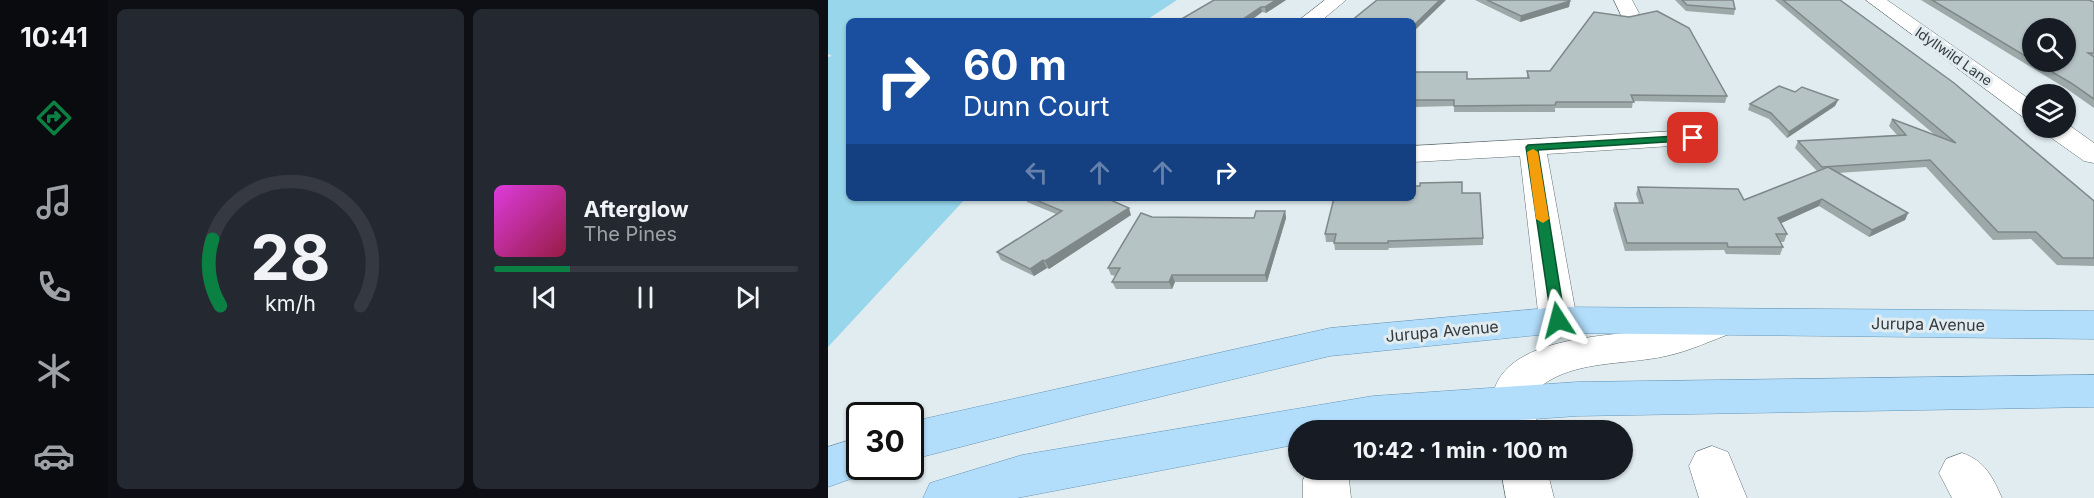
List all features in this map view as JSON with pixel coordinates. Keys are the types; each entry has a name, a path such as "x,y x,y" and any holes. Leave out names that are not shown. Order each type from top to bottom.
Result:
{"main road":[{"name":"Jurupa Avenue","path":"924,438 1084,398 1330,342 1558,320 2094,325"},
{"path":"946,498 1022,476 1373,413 1514,417 1589,399 2094,391"},
{"path":"828,467 846,461"}],"street":[{"path":"1312,18 1337,0"},
{"name":"Idyllwild Lane","path":"1875,0 2022,105"},
{"path":"1416,154 1693,138"},
{"path":"2069,138 2094,155"},
{"path":"1532,147 1558,320"},
{"path":"1514,417 1518,382 1533,370 1551,362 1589,352 1666,341 1722,322"},
{"path":"1526,480 1530,498"}],"shaded area":[{"path":"828,0 1177,0 1150,18 846,18 846,201 963,201 828,347 828,57 832,56 828,54"}],"building":[{"path":"1214,0 1276,0 1244,18 1183,18"},
{"path":"1377,0 1440,0 1416,23 1416,18 1355,18"},
{"path":"1487,0 1569,0 1570,1 1521,16"},
{"path":"1682,0 1733,0 1735,9 1687,5"},
{"path":"1783,0 1840,0 1954,83 2094,201 2094,258 2063,258 2036,232 1998,232 1930,160 1822,167 1798,141 1906,135 1892,119 1956,143"},
{"path":"1932,0 2089,0 2094,2 2094,53 2088,53 2094,57 2094,99 2076,86 2076,84 2052,72 2076,72 2076,18 2022,18 2022,54"},
{"path":"1657,11 1689,28 1727,96 1631,95 1634,102 1556,102 1555,105 1454,106 1454,100 1416,100 1416,72 1467,72 1467,79 1529,78 1527,71 1550,71 1594,12 1629,17"},
{"path":"1779,86 1795,92 1802,87 1838,100 1789,132 1771,113 1750,104"},
{"path":"1828,167 1908,213 1872,230 1822,199 1778,218 1787,234 1776,234 1783,247 1728,247 1727,243 1627,243 1615,203 1643,203 1638,187 1738,189 1744,200"},
{"path":"1462,182 1462,193 1480,193 1483,238 1388,241 1388,243 1334,243 1336,234 1325,234 1333,201 1416,201 1416,186 1420,186 1420,183"},
{"path":"1038,201 1113,201 1129,208 1030,269 997,252 1062,211"},
{"path":"1256,211 1285,211 1265,275 1172,275 1169,282 1112,282 1120,268 1108,268 1141,213 1152,217 1254,218"}],"slow traffic":[{"path":"1533,152 1543,219"}],"route":[{"path":"1558,320 1532,147 1693,138"}]}
